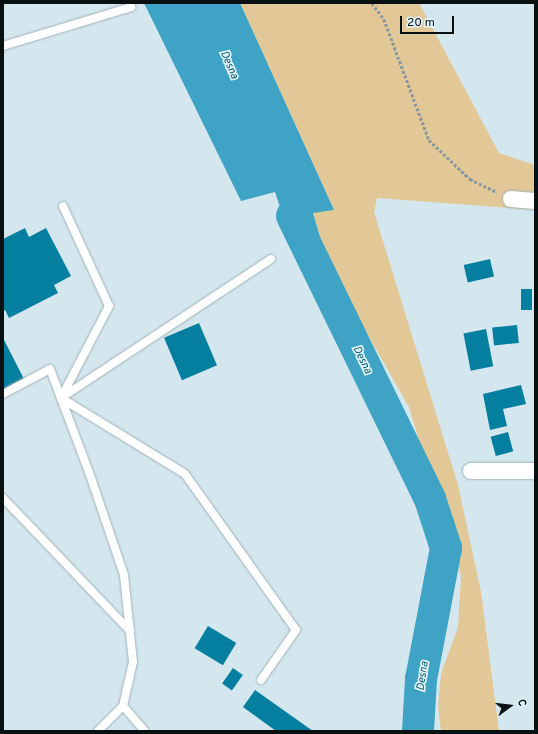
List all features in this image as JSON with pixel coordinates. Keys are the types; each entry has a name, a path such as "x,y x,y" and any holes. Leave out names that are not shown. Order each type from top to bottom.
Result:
{"street":[{"path":"511,199 535,201"},
{"path":"472,471 535,471"}],"lane":[{"path":"3,46 131,7"},
{"path":"61,398 109,306 63,206"},
{"path":"61,398 271,259"},
{"path":"3,394 50,369 124,575 133,662 123,706 98,731"},
{"path":"61,398 185,474 296,630 261,680"},
{"path":"3,498 130,631"},
{"path":"123,706 145,731"}],"path":[{"path":"372,3 384,19 430,140 470,179 511,199"}],"shaded area":[{"path":"240,3 419,3 499,153 535,165 535,210 377,198 374,212 458,485 481,592 499,731 441,731 438,705 441,674 458,627 461,577 453,530 427,468 409,407 336,279 322,244 313,212 334,210"}],"water":[{"path":"144,3 240,3 334,210 313,213 322,244 300,268 275,192 241,201"}],"building":[{"path":"25,228 29,237 46,228 71,276 54,285 58,293 9,318 5,310 3,311 3,239"},
{"path":"490,259 494,277 468,283 464,265"},
{"path":"521,289 532,289 532,310 521,310"},
{"path":"199,323 217,365 182,380 164,338"},
{"path":"517,325 519,343 494,346 492,328"},
{"path":"486,329 493,366 471,371 463,333"},
{"path":"3,338 24,379 3,390"},
{"path":"521,385 526,404 503,409 507,426 490,430 483,394"},
{"path":"508,432 513,451 496,456 491,437"},
{"path":"208,626 236,643 223,665 195,648"},
{"path":"233,668 243,675 232,690 222,684"},
{"path":"255,690 313,731 276,731 243,707"}],"waterway":[{"name":"Desna","path":"292,216 430,499 446,548 421,679 418,731"}]}
